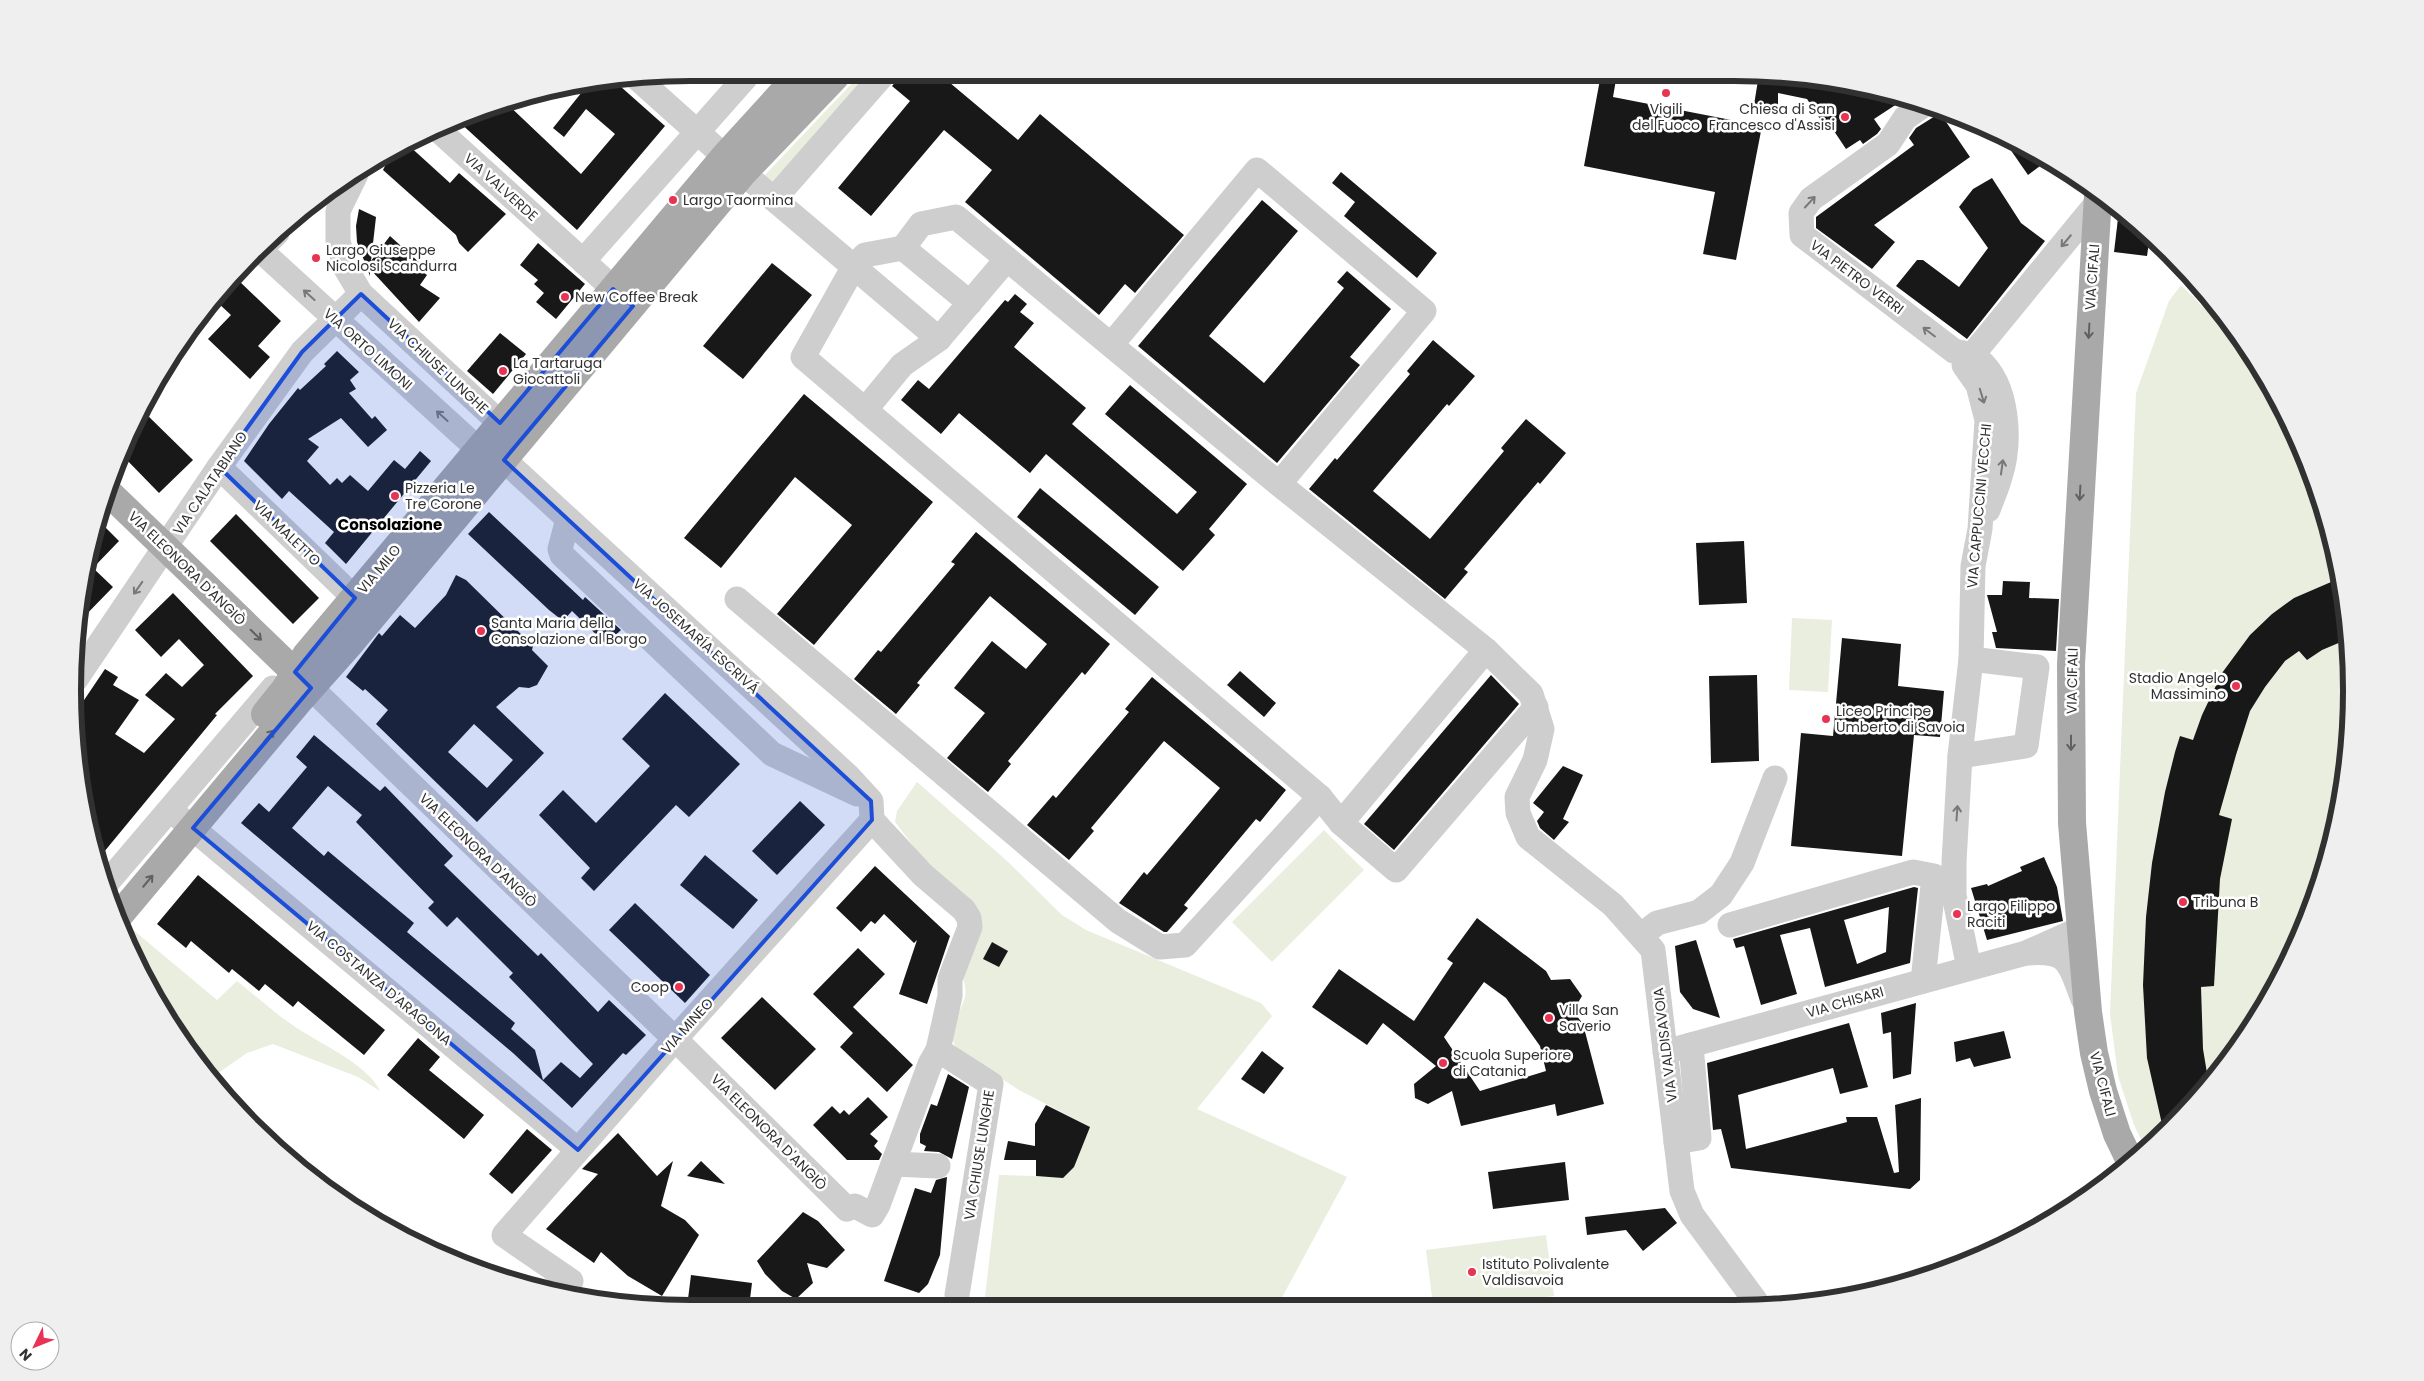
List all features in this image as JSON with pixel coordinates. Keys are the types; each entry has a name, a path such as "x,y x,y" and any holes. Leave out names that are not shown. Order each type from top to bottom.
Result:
{"main road":[{"path":"619,303 734,165 794,81"},
{"path":"734,165 830,81"},
{"name":"VIA CIFALI","path":"2098,203 2071,664 2072,823 2088,1012 2102,1091 2117,1134 2127,1155"},
{"name":"VIA MILO","path":"364,607 478,449 500,423 619,303"},
{"name":"VIA MILO","path":"186,822 303,680 306,655 364,607 504,460 619,303"},
{"name":"VIA ELEONORA D'ANGIÒ","path":"113,497 303,680"},
{"path":"116,891 186,822"},
{"path":"123,910 186,822"}],"street":[{"path":"574,254 698,132 743,81"},
{"path":"734,165 813,81"},
{"path":"774,199 877,81"},
{"path":"643,84 853,268 939,339"},
{"name":"VIA PIETRO VERRI","path":"1916,110 1904,118 1888,144 1811,199 1801,212 1802,235 1954,351 1971,355"},
{"name":"VIA VALVERDE","path":"443,134 574,254 619,303"},
{"path":"1111,345 1257,170 1424,311 1279,484"},
{"name":"VIA CHIUSE LUNGHE","path":"334,197 338,211 338,241 345,267 369,301 500,423"},
{"path":"1971,355 2096,201"},
{"path":"956,217 1279,484 1486,650 1531,694 1536,707 1396,870 1341,824 1320,797 803,358 853,268 865,255 903,248 922,224 956,217"},
{"path":"903,248 970,303"},
{"name":"VIA ORTO LIMONI","path":"271,249 336,319 478,449"},
{"path":"865,410 902,365 939,339 1006,259"},
{"name":"VIA CALATABIANO","path":"82,670 166,548 218,467 302,352 336,319 369,301"},
{"path":"364,607 619,303"},
{"name":"VIA CAPPUCCINI VECCHI","path":"1969,968 1954,895 1954,862 1960,756 1971,659 1973,566 1980,529 2001,476 2005,446 2001,394 1994,378 1979,360 1971,355"},
{"name":"VIA JOSEMARÍA ESCRIVÁ","path":"504,460 848,776 871,810"},
{"name":"VIA MALETTO","path":"218,467 364,607"},
{"path":"568,520 560,550 562,555 772,754 871,810 923,875 964,910 969,918 970,927 950,979 950,996 938,1050 930,1064 893,1164 938,1166"},
{"path":"737,599 1118,921 1160,947 1185,945 1320,797"},
{"path":"1341,824 1486,650"},
{"path":"1960,756 2026,746 2037,667 1971,659"},
{"path":"111,878 278,682 303,680"},
{"name":"VIA ELEONORA D'ANGIÒ","path":"303,680 675,1039 847,1209 855,1206 872,1216 893,1164"},
{"name":"VIA VALDISAVOIA","path":"1536,707 1542,729 1542,737 1517,797 1520,822 1528,837 1613,905 1654,950 1682,1191 1692,1215 1753,1299"},
{"path":"1642,936 1657,924 1699,912 1721,895 1742,863 1775,778"},
{"name":"VIA MINEO","path":"571,1281 504,1235 871,810"},
{"name":"VIA COSTANZA D'ARAGONA","path":"186,822 578,1150"},
{"path":"1730,925 1913,872 1934,876 1923,981"},
{"path":"2026,953 2082,928"},
{"path":"2026,953 2049,951 2062,957 2074,975 2088,1012"},
{"name":"VIA CHISARI","path":"1666,1052 2026,953"},
{"path":"1676,1142 1699,1138 1691,1046"},
{"name":"VIA CHIUSE LUNGHE","path":"938,1050 991,1084 956,1295"}],"highlighted area":[{"path":"613,289 633,306 504,460 871,801 872,820 578,1150 193,828 311,688 295,672 355,598 219,467 302,352 361,294 500,423"}],"shaded area":[{"path":"854,81 871,81 775,187 764,176"},
{"name":"Stadio Angelo Massimino","path":"2181,285 2220,324 2240,352 2280,421 2296,457 2322,533 2338,611 2343,690 2338,770 2331,809 2322,848 2296,924 2280,960 2240,1029 2192,1092 2142,1142 2134,1125 2118,1076 2110,1014 2136,393 2169,301"},
{"path":"1792,618 1832,620 1828,692 1789,690"},
{"path":"917,782 1006,860 1062,915 1086,930 1261,1003 1272,1016 1197,1109 1347,1177 1281,1300 985,1300 999,1175 1063,1177 1090,1127 1019,1090 957,1050 953,1042 952,1028 965,997 964,983 960,970 978,931 895,822 897,811"},
{"path":"1324,830 1364,870 1272,962 1232,922"},
{"path":"132,929 217,1000 237,981 301,1031 353,1062 364,1071 380,1091 358,1077 273,1044 247,1053 217,1074 184,1029 163,995 131,931"},
{"path":"1546,1235 1554,1296 1519,1300 1432,1300 1426,1250"}],"building":[{"path":"896,81 948,81 1018,140 1040,114 1184,235 1135,293 1125,284 1099,315 965,202 992,170 944,130 871,216 838,188 910,101 892,86"},
{"path":"1600,81 1616,81 1613,97 1762,126 1736,260 1703,254 1715,192 1584,166"},
{"path":"1758,82 1813,86 1897,104 1874,119 1881,129 1877,134 1863,144 1860,140 1846,149 1828,122 1824,125 1807,99 1778,93 1778,109 1754,105"},
{"path":"619,85 665,126 577,230 463,126 512,109 581,174 615,134 586,109 564,137 553,128 582,92"},
{"path":"1935,116 1945,120 1970,157 1874,225 1895,242 1872,269 1816,228 1816,217 1914,145 1909,138 1916,128"},
{"path":"2009,147 2041,165 2028,175"},
{"path":"412,149 450,183 459,173 506,214 468,252 459,243 456,235 383,170 387,163"},
{"path":"1341,172 1437,253 1417,278 1344,216 1355,202 1332,183"},
{"path":"1992,178 2021,223 2045,241 1967,339 1896,286 1917,260 1923,260 1959,287 1988,248 1959,207 1973,189"},
{"path":"1262,200 1298,231 1209,336 1264,383 1344,288 1337,282 1347,271 1391,309 1350,357 1360,365 1277,463 1138,346"},
{"path":"359,209 376,217 371,261 390,236 422,265 419,269 427,275 420,285 440,298 419,322 370,269 370,276 357,242 356,226"},
{"path":"2118,218 2149,245 2147,256 2114,252"},
{"path":"538,243 585,284 556,319 536,302 544,293 534,284 538,280 520,265"},
{"path":"772,263 812,295 743,379 703,346"},
{"path":"239,281 281,321 258,346 270,357 250,379 208,339 231,315 220,304"},
{"path":"1015,294 1027,304 1020,312 1034,323 1014,347 1086,408 1072,424 1177,514 1197,492 1105,414 1130,385 1247,484 1209,529 1215,535 1183,571 1046,454 1030,473 959,413 941,434 901,400 918,380 929,389 1005,300 1008,302"},
{"path":"500,333 526,354 493,394 467,371"},
{"path":"1433,340 1475,376 1449,406 1447,404 1373,491 1430,539 1504,451 1501,448 1526,419 1566,453 1540,484 1538,482 1464,569 1468,572 1445,599 1309,489 1335,458 1337,460 1410,374 1407,371"},
{"path":"337,351 359,372 350,380 356,389 349,393 372,419 375,416 387,430 368,447 341,418 308,439 319,447 307,461 330,485 337,478 342,483 350,475 368,491 394,460 405,469 420,451 431,461 346,564 325,543 334,532 289,491 282,499 244,461 269,424 298,388 300,390 326,366 324,364"},
{"path":"804,394 933,502 814,645 777,614 852,525 795,477 721,568 684,538"},
{"path":"147,415 193,460 159,493 127,460"},
{"path":"1040,488 1159,587 1135,615 1017,517"},
{"path":"489,512 583,600 585,597 621,630 606,644 572,611 563,621 549,610 468,534"},
{"path":"236,514 319,598 293,624 210,541"},
{"path":"104,526 119,541 94,567"},
{"path":"976,532 1110,644 1085,675 1082,672 1008,761 1011,764 988,792 947,758 985,713 954,688 992,641 1026,669 1047,644 990,596 917,683 920,685 896,714 854,679 878,650 881,652 955,564 951,562"},
{"path":"1744,541 1747,603 1699,605 1696,543"},
{"path":"94,569 113,587 86,615"},
{"path":"456,575 466,580 533,646 532,650 548,666 537,685 529,688 519,687 496,707 544,753 477,822 376,724 388,710 365,689 363,691 346,677 379,633 382,636 400,615 415,628 446,595","holes":["474,724 513,760 487,788 448,752"]},
{"path":"2003,581 2030,582 2029,598 2059,599 2056,651 1996,648 1992,632 1997,632 1987,595 2002,595"},
{"name":"Tribuna B","path":"2333,581 2338,611 2340,642 2322,650 2307,660 2299,651 2285,661 2250,711 2219,815 2232,819 2220,879 2214,986 2201,987 2203,1049 2207,1073 2162,1123 2147,1058 2143,985 2146,917 2152,863 2165,792 2175,752 2180,736 2193,740 2202,715 2222,673 2250,635 2272,614 2294,598"},
{"path":"173,593 253,676 215,714 217,715 103,853 86,770 82,704 105,669 118,677 113,685 139,700 115,734 144,753 175,719 145,695 166,673 182,687 204,665 179,639 161,657 135,630"},
{"path":"1842,638 1901,644 1898,686 1944,691 1940,737 1914,735 1902,856 1791,846 1801,733 1833,736"},
{"path":"1240,671 1276,703 1264,717 1227,685"},
{"path":"1491,675 1519,704 1394,850 1364,824"},
{"path":"1757,675 1759,761 1711,763 1709,676"},
{"path":"1152,677 1286,790 1260,822 1256,819 1184,905 1188,908 1167,932 1164,932 1119,903 1144,872 1147,875 1220,788 1164,741 1091,828 1094,831 1069,860 1027,825 1053,795 1056,798 1129,712 1125,709"},
{"path":"665,693 740,764 689,817 676,805 594,891 581,878 590,868 539,815 563,790 596,823 650,766 622,739"},
{"path":"314,735 380,791 385,786 453,856 444,865 538,956 541,953 598,1012 609,1000 646,1035 626,1055 623,1053 572,1108 513,1053 241,823 259,803 269,812 307,767 296,757","holes":["328,786 362,815 356,822 434,902 428,908 447,927 457,917 513,973 509,977 593,1064 580,1078 561,1062 543,1080 535,1050 511,1029 515,1023 407,932 414,923 328,851 324,856 292,828"]},
{"path":"1563,766 1583,775 1563,819 1569,822 1554,840 1540,828 1537,821 1544,812 1533,803"},
{"path":"800,801 825,825 777,875 752,851"},
{"path":"705,855 758,900 733,929 680,885"},
{"path":"2044,857 2057,887 2063,921 1987,940 1971,888 1987,884 1988,886 2022,871 2020,867"},
{"path":"875,866 950,936 927,1004 899,994 917,940 914,943 884,914 875,924 871,921 861,932 836,908"},
{"path":"198,875 385,1030 364,1055 298,1001 293,1007 265,984 259,991 232,969 229,973 191,941 186,948 157,924"},
{"path":"1914,887 1918,888 1910,963 1825,987 1810,928 1780,935 1797,994 1761,1005 1744,946 1736,948 1733,939","holes":["1889,907 1886,952 1857,964 1844,920"]},
{"path":"635,903 710,975 685,1003 609,930"},
{"name":"Villa San Saverio","path":"1477,918 1546,971 1551,980 1570,979 1582,996 1573,1011 1583,1024 1604,1104 1557,1116 1555,1104 1461,1126 1452,1091 1428,1104 1415,1098 1414,1084 1436,1066 1383,1023 1367,1045 1312,1007 1339,969 1414,1021 1453,963 1447,959","holes":["1484,982 1506,998 1540,1046 1546,1071 1480,1091 1444,1037"]},
{"path":"1696,940 1720,1018 1693,1009 1680,992 1675,946"},
{"path":"992,942 1008,951 999,967 983,959"},
{"path":"858,948 885,974 853,1007 913,1065 887,1092 840,1047 853,1033 813,994"},
{"path":"762,997 816,1049 775,1090 721,1038"},
{"path":"1916,1003 1911,1074 1893,1079 1891,1032 1883,1034 1881,1013"},
{"path":"1849,1023 1868,1087 1840,1094 1833,1068 1738,1095 1746,1149 1847,1122 1846,1117 1877,1117 1894,1173 1899,1172 1895,1105 1921,1098 1920,1180 1910,1189 1731,1168 1721,1129 1713,1130 1707,1063"},
{"path":"2004,1031 2011,1058 1974,1067 1970,1058 1956,1062 1954,1042"},
{"path":"418,1038 440,1057 429,1070 484,1115 464,1139 387,1075"},
{"path":"1262,1051 1284,1068 1264,1094 1241,1079"},
{"path":"948,1074 969,1087 952,1159 939,1152 924,1151 926,1146 920,1143 920,1134 931,1104 937,1106"},
{"path":"868,1097 888,1117 870,1134 878,1141 874,1146 882,1154 879,1160 847,1160 813,1125 832,1106 840,1114 844,1110 849,1115"},
{"path":"1046,1105 1090,1127 1074,1167 1063,1178 1036,1176 1036,1160 1004,1160 1008,1141 1035,1146 1035,1124"},
{"path":"527,1129 552,1150 512,1194 489,1174"},
{"path":"618,1133 657,1176 673,1161 661,1206 685,1220 699,1235 662,1296 628,1276 601,1252 594,1263 546,1229 598,1174 582,1169"},
{"path":"701,1161 725,1184 687,1176"},
{"path":"1565,1162 1569,1200 1493,1209 1488,1172"},
{"path":"947,1177 940,1255 928,1284 919,1293 884,1281 915,1188 931,1193 936,1180"},
{"path":"1665,1208 1677,1223 1643,1251 1626,1230 1587,1235 1585,1217"},
{"path":"803,1212 818,1221 845,1250 827,1268 807,1263 813,1283 796,1299 782,1291 765,1274 757,1261"},
{"path":"691,1275 752,1283 750,1300 688,1300"}],"place":[{"name":"Vigili del Fuoco","path":"1666,93"},
{"name":"Chiesa di San Francesco d'Assisi","path":"1845,117"},
{"name":"Largo Taormina","path":"673,200"},
{"name":"Largo Giuseppe Nicolosi Scandurra","path":"316,258"},
{"name":"New Coffee Break","path":"565,297"},
{"name":"La Tartaruga Giocattoli","path":"503,371"},
{"name":"Pizzeria Le Tre Corone","path":"395,496"},
{"name":"Santa Maria della Consolazione al Borgo","path":"481,631"},
{"name":"Stadio Angelo Massimino","path":"2236,686"},
{"name":"Liceo Principe Umberto di Savoia","path":"1826,719"},
{"name":"Tribuna B","path":"2183,902"},
{"name":"Largo Filippo Raciti","path":"1957,914"},
{"name":"Coop","path":"679,987"},
{"name":"Villa San Saverio","path":"1549,1018"},
{"name":"Scuola Superiore di Catania","path":"1443,1063"},
{"name":"Istituto Polivalente Valdisavoia","path":"1472,1272"}],"district":[{"name":"Consolazione","path":"390,525"}]}
